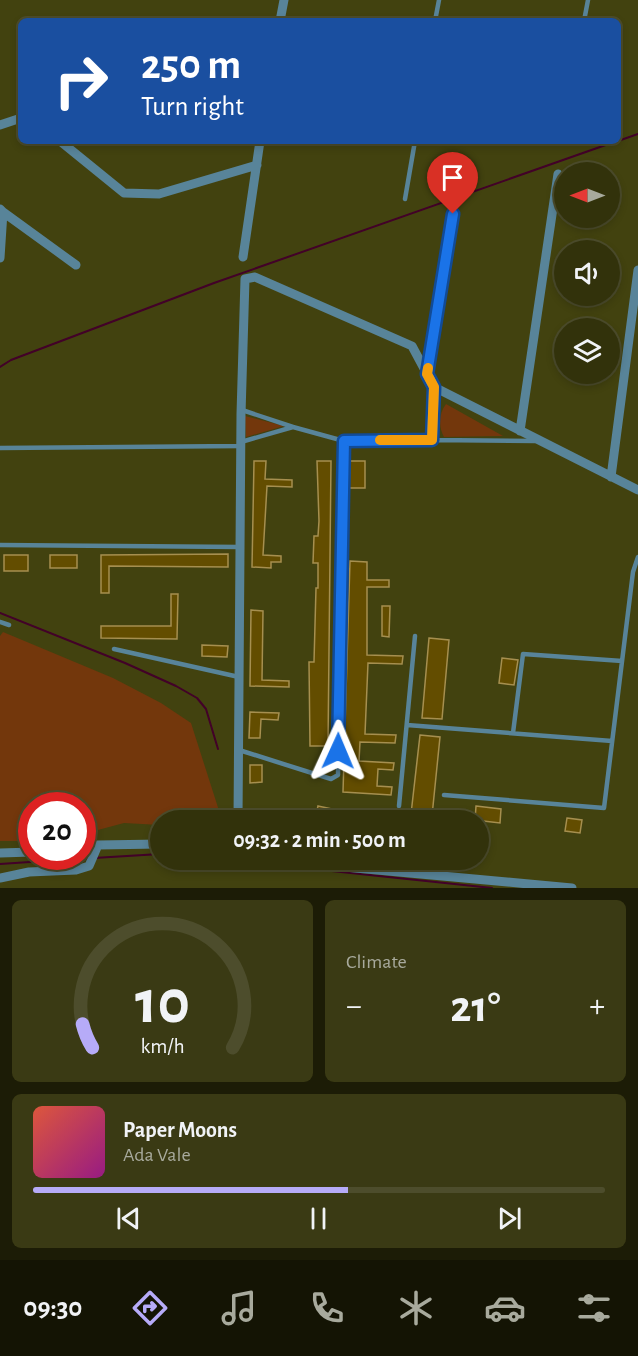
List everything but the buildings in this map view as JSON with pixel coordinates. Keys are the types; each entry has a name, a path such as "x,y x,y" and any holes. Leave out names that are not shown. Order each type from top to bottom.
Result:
{"street":[{"path":"281,18 284,0"},
{"path":"0,125 18,119"},
{"path":"64,144 124,193 159,194 257,165"},
{"path":"243,257 260,144"},
{"path":"520,431 554,201"},
{"path":"0,258 1,211"},
{"path":"1,211 76,266"},
{"path":"427,374 453,214"},
{"path":"611,477 638,270"},
{"path":"238,810 241,409 245,279 255,277 412,346 434,387 638,490"},
{"path":"0,878 29,872 76,870 89,866 98,844 150,844"},
{"path":"0,854 18,853"},
{"path":"377,870 572,888"}],"lane":[{"path":"436,18 439,0"},
{"path":"585,18 588,0"},
{"path":"405,199 414,144"},
{"path":"432,440 434,387"},
{"path":"241,409 293,428 344,441 541,441"},
{"path":"0,448 241,444 293,428"},
{"path":"238,750 331,779 338,775 344,441"},
{"path":"0,545 240,547"},
{"path":"444,795 604,808 633,572 638,557"},
{"path":"0,622 9,625"},
{"path":"399,806 416,636"},
{"path":"114,649 239,677"},
{"path":"513,733 523,654 622,661"},
{"path":"407,725 612,741"}],"shaded area":[{"path":"446,404 503,436 444,437 440,420"},
{"path":"245,416 284,426 246,437"},
{"path":"3,632 113,678 161,703 191,723 219,810 150,810 150,824 124,823 96,831 96,792 18,792 18,841 0,841 0,636"}],"waterway":[{"path":"621,140 638,134"},
{"path":"0,367 11,360 214,283 608,144"},
{"path":"0,613 125,663 197,698 206,709 218,749"},
{"path":"96,858 150,855"},
{"path":"0,864 18,863"},
{"path":"322,870 492,888"}],"slow traffic":[{"path":"380,440 432,440 434,387 427,374 428,368"}],"route":[{"path":"338,751 344,441 432,440 434,387 427,374 453,214"}]}
